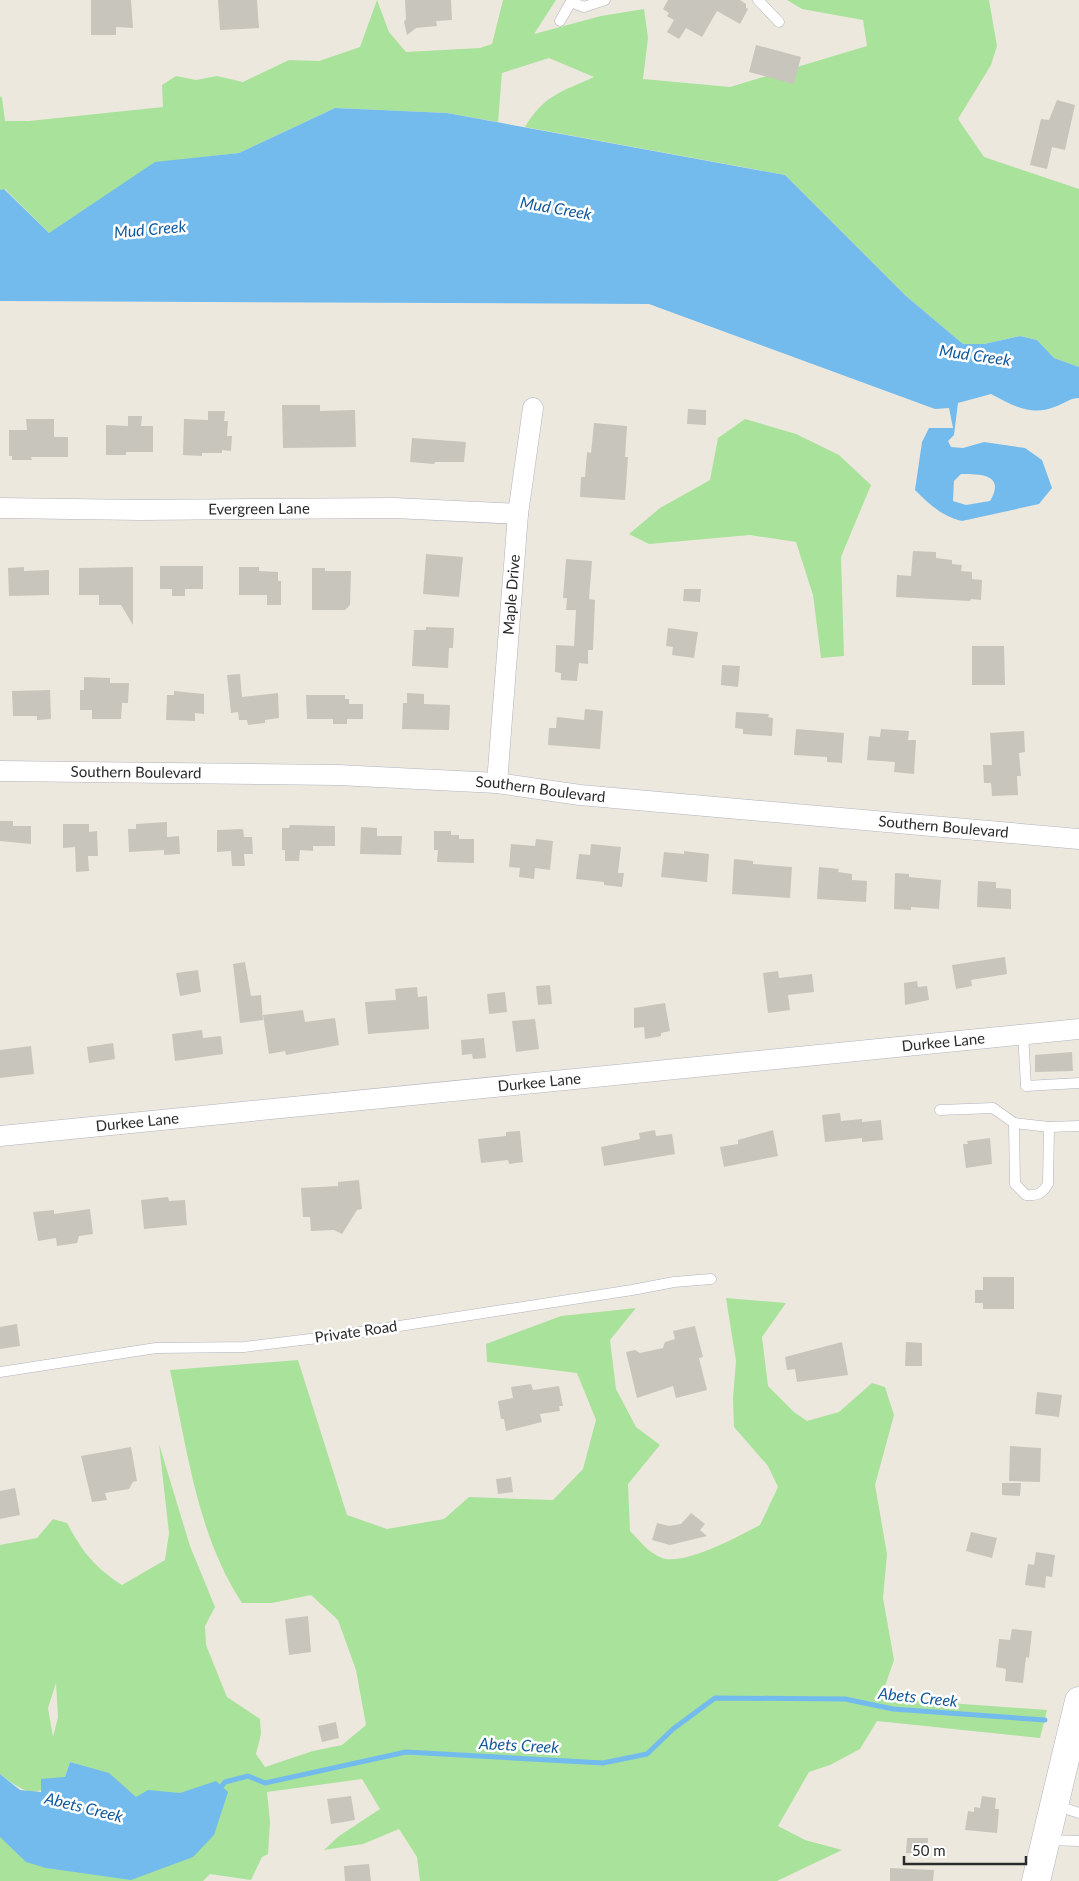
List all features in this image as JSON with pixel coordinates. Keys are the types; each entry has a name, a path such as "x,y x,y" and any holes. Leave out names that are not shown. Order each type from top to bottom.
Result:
{"main road":[{"path":"1036,1881 1046,1840 1067,1809 1079,1701"}],"street":[{"name":"Maple Drive","path":"497,783 518,514 533,408"},
{"name":"Evergreen Lane","path":"0,508 141,510 394,508 518,514"},
{"name":"Southern Boulevard","path":"0,772 338,775 497,783 580,795 1079,840"},
{"name":"Durkee Lane","path":"0,1136 1079,1029"}],"lane":[{"path":"560,21 572,1 584,7 605,0"},
{"path":"758,0 779,22"},
{"path":"1024,1033 1026,1086 1079,1083"},
{"path":"940,1110 993,1108 1014,1122 1048,1127 1079,1126"},
{"path":"1014,1122 1015,1184 1026,1195 1036,1196 1044,1191 1048,1184 1048,1127"},
{"name":"Private Road","path":"0,1372 156,1348 244,1347 335,1336 623,1292 674,1282 711,1279"},
{"path":"1046,1840 1079,1841"}],"green space":[{"path":"377,0 389,32 406,52 480,48 492,44 503,0 556,0 534,34 601,16 644,9 648,38 643,79 730,87 867,46 863,20 802,9 787,0 989,0 997,46 991,65 958,119 984,157 1079,189 1079,367 1054,358 1037,340 1020,336 984,344 963,344 906,296 785,175 525,127 546,101 594,77 549,58 502,73 498,122 447,113 335,108 239,153 155,163 49,233 5,189 0,190 0,96 2,98 5,121 29,121 163,107 162,85 176,76 196,80 217,76 243,82 289,60 319,61 360,47"},
{"path":"745,419 796,434 839,455 871,485 841,557 844,656 821,658 813,595 796,542 750,535 649,544 629,534 660,508 710,480 718,438"},
{"path":"726,1298 786,1303 762,1337 768,1386 794,1412 807,1421 839,1412 872,1383 885,1387 894,1415 875,1485 887,1554 883,1598 894,1660 881,1698 1047,1710 1040,1738 877,1721 860,1749 830,1765 809,1772 778,1826 805,1840 842,1850 777,1881 420,1881 417,1857 399,1829 363,1844 324,1850 339,1836 380,1809 362,1779 267,1792 270,1822 268,1854 262,1857 251,1880 210,1874 203,1881 0,1881 0,1806 38,1814 77,1764 70,1762 65,1777 46,1788 32,1792 18,1787 0,1774 0,1545 37,1538 53,1519 67,1523 78,1542 96,1565 122,1585 165,1560 169,1533 159,1444 190,1546 215,1607 205,1626 206,1645 227,1697 260,1719 261,1734 256,1754 265,1767 313,1751 342,1745 366,1725 356,1670 338,1620 311,1595 272,1603 242,1603 227,1577 214,1549 195,1490 170,1370 298,1360 347,1515 387,1529 444,1519 469,1497 553,1500 583,1469 596,1420 577,1373 487,1362 486,1344 561,1316 636,1308 610,1340 616,1389 636,1427 660,1445 628,1484 630,1531 653,1553 662,1558 672,1559 684,1558 712,1549 760,1525 778,1487 768,1466 734,1427 733,1398 736,1361","holes":["56,1683 58,1717 53,1737 48,1708"]}],"water":[{"name":"Mud Creek","path":"335,108 447,113 785,175 906,296 963,344 984,344 1020,336 1037,340 1054,358 1079,367 1079,398 1048,409 1023,409 991,394 958,403 954,435 948,441 951,447 963,448 984,442 1025,448 1042,460 1052,488 1039,504 962,521 948,516 931,505 915,490 922,442 929,428 953,428 949,408 935,409 649,304 0,301 0,190 4,189 49,233 155,162 239,153","holes":["961,474 983,475 993,481 995,485 994,492 990,501 966,505 953,501 954,481"]},
{"path":"70,1762 109,1773 136,1797 148,1790 180,1793 216,1781 228,1792 214,1835 193,1857 131,1880 46,1868 26,1862 0,1837 0,1774 20,1790 41,1792 41,1779 65,1777"}],"building":[{"path":"91,0 131,0 133,28 116,27 116,35 91,35"},
{"path":"218,0 257,0 259,28 220,30"},
{"path":"405,0 451,0 452,20 436,21 437,26 416,28 407,35 404,22 406,19"},
{"path":"668,0 740,0 746,4 748,9 740,24 717,11 702,37 686,28 679,39 667,32 674,20 667,16 669,13 663,9"},
{"path":"756,45 801,57 794,84 749,72"},
{"path":"1057,100 1075,105 1065,150 1052,147 1047,169 1030,165 1041,119 1049,120"},
{"path":"282,405 320,405 320,411 355,410 356,447 283,448"},
{"path":"688,409 706,410 706,425 687,424"},
{"path":"208,411 225,411 224,421 228,421 227,436 232,436 231,451 222,450 222,453 202,453 202,456 183,455 184,419 208,420"},
{"path":"128,416 142,416 141,426 153,426 153,452 126,452 126,455 106,455 106,425 128,426"},
{"path":"26,419 54,419 54,437 68,437 68,457 31,457 32,460 12,460 12,456 9,456 9,430 27,430"},
{"path":"594,423 627,426 625,457 628,457 625,500 580,497 581,477 585,477 587,452 591,453"},
{"path":"412,438 466,442 464,462 435,462 434,464 410,462"},
{"path":"913,551 936,552 936,558 952,560 952,564 962,565 961,571 972,572 972,579 982,580 981,600 896,597 897,575 911,576"},
{"path":"426,554 463,557 459,597 423,594"},
{"path":"566,559 592,561 589,599 595,600 593,650 588,650 588,664 579,663 577,681 561,680 561,673 555,672 556,645 574,646 576,610 566,610 567,598 563,598"},
{"path":"160,566 203,566 203,589 185,589 185,596 172,596 172,589 160,589"},
{"path":"24,567 24,571 49,570 49,595 9,596 8,568"},
{"path":"133,567 133,625 121,605 99,605 99,595 79,595 79,568"},
{"path":"239,567 259,567 259,571 278,572 278,581 281,581 281,605 267,605 267,595 239,595"},
{"path":"312,568 325,568 325,571 351,571 350,605 345,610 312,610"},
{"path":"684,589 701,589 700,602 683,601"},
{"path":"426,627 454,628 453,648 449,648 448,668 412,666 414,630 426,630"},
{"path":"668,628 698,632 694,658 672,655 673,647 666,646"},
{"path":"972,646 1004,646 1005,685 972,685"},
{"path":"722,665 740,666 738,687 721,685"},
{"path":"240,674 242,697 278,693 279,718 265,720 265,723 248,725 247,720 239,720 238,712 231,713 227,675"},
{"path":"84,677 110,678 110,683 129,683 128,703 122,703 121,719 92,719 92,710 80,710 80,690 84,690"},
{"path":"50,690 51,719 37,720 37,716 13,716 12,691"},
{"path":"174,691 204,694 204,714 195,713 195,721 166,720 167,695 174,695"},
{"path":"407,693 424,694 424,704 450,705 449,730 402,729 403,703 407,703"},
{"path":"306,695 345,695 345,699 349,699 349,704 363,704 363,719 347,719 347,724 333,724 333,719 307,719"},
{"path":"585,709 603,711 600,749 548,745 549,728 556,728 557,717 584,720"},
{"path":"736,712 769,714 768,717 773,718 772,736 743,734 743,729 735,728"},
{"path":"796,729 844,733 842,763 827,762 827,757 794,755"},
{"path":"881,729 909,731 908,740 916,740 914,774 894,772 895,762 867,760 869,736 880,737"},
{"path":"1024,731 1025,752 1019,753 1021,776 1017,776 1018,795 992,796 991,783 984,783 983,765 992,765 990,733"},
{"path":"0,821 13,821 13,826 31,826 31,844 0,841"},
{"path":"167,822 167,837 179,836 180,854 164,855 164,850 129,852 128,829 136,829 136,824"},
{"path":"63,824 89,824 89,832 97,831 98,856 88,856 89,871 76,872 75,847 63,848"},
{"path":"290,825 335,826 335,846 313,846 313,851 300,850 299,861 285,861 285,850 282,850 282,828 289,828"},
{"path":"361,827 377,828 377,836 402,836 401,855 360,854"},
{"path":"243,829 244,837 252,837 253,854 244,854 245,866 232,866 231,851 217,852 217,830"},
{"path":"434,831 451,831 451,835 459,835 459,839 474,839 474,863 437,862 438,850 434,850"},
{"path":"536,839 553,841 550,870 535,868 534,879 519,877 520,868 509,867 511,844 535,846"},
{"path":"591,844 621,847 618,873 624,873 622,887 604,885 604,882 576,879 579,854 590,855"},
{"path":"684,851 709,854 707,882 661,877 664,852 684,854"},
{"path":"734,859 753,861 753,864 792,867 790,898 732,894"},
{"path":"819,867 839,869 838,872 852,874 852,880 867,881 866,902 817,899"},
{"path":"895,873 909,874 909,877 941,880 939,909 911,907 911,910 894,909"},
{"path":"978,881 996,882 996,888 1011,889 1011,909 977,907"},
{"path":"1005,957 1007,974 971,980 972,986 956,989 952,965"},
{"path":"245,962 251,996 261,995 263,1020 240,1023 233,964"},
{"path":"198,970 201,992 180,996 176,973"},
{"path":"778,971 779,978 812,974 814,992 788,995 790,1010 768,1013 763,973"},
{"path":"917,981 918,987 927,986 929,1000 905,1005 904,983"},
{"path":"550,985 552,1004 538,1005 536,986"},
{"path":"417,987 418,997 427,996 429,1029 368,1034 365,1002 396,1000 395,989"},
{"path":"505,992 507,1012 489,1014 487,994"},
{"path":"665,1003 670,1031 661,1033 661,1036 645,1039 644,1027 634,1028 634,1008"},
{"path":"303,1010 305,1022 335,1018 339,1045 286,1055 285,1051 269,1054 263,1015"},
{"path":"535,1019 539,1049 516,1052 512,1021"},
{"path":"202,1030 203,1038 221,1036 223,1054 175,1061 172,1034"},
{"path":"484,1038 486,1058 473,1059 472,1054 462,1055 461,1040"},
{"path":"113,1043 115,1059 89,1063 87,1047"},
{"path":"31,1046 34,1074 0,1078 0,1050"},
{"path":"1072,1052 1073,1071 1035,1072 1035,1055"},
{"path":"840,1113 841,1121 862,1119 862,1122 881,1120 883,1140 862,1142 862,1138 825,1142 822,1115"},
{"path":"655,1130 656,1136 672,1134 675,1154 604,1166 601,1147 640,1139 639,1133"},
{"path":"773,1130 778,1156 724,1167 720,1147 738,1144 738,1140"},
{"path":"520,1131 523,1162 509,1164 508,1160 481,1163 478,1139 506,1136 506,1132"},
{"path":"990,1138 992,1164 966,1168 963,1144 968,1144 967,1141"},
{"path":"359,1180 362,1209 357,1210 342,1234 334,1230 311,1231 310,1217 303,1217 301,1188 338,1186 338,1182"},
{"path":"168,1197 169,1201 185,1200 187,1225 144,1229 141,1200"},
{"path":"90,1209 93,1234 79,1236 77,1243 57,1246 56,1238 38,1241 33,1212 54,1210 54,1214"},
{"path":"983,1277 1014,1277 1014,1309 983,1309 983,1303 975,1303 975,1290 983,1290"},
{"path":"17,1324 20,1346 0,1349 0,1327"},
{"path":"695,1326 703,1357 699,1358 707,1390 676,1398 673,1386 637,1398 626,1352 635,1350 640,1353 663,1348 665,1342 675,1339 673,1331"},
{"path":"842,1342 848,1375 797,1382 795,1369 787,1370 785,1357"},
{"path":"906,1342 922,1343 922,1366 905,1366"},
{"path":"531,1384 533,1390 559,1386 563,1406 559,1406 560,1411 540,1414 542,1422 506,1431 504,1419 501,1419 498,1401 513,1398 511,1387"},
{"path":"1037,1392 1062,1395 1059,1417 1035,1414"},
{"path":"1010,1446 1041,1448 1040,1482 1009,1481"},
{"path":"131,1447 137,1481 133,1482 129,1489 105,1493 107,1500 92,1502 81,1456"},
{"path":"511,1477 513,1492 498,1494 496,1479"},
{"path":"1002,1483 1021,1483 1020,1496 1002,1495"},
{"path":"15,1488 20,1515 0,1519 0,1491"},
{"path":"691,1513 705,1524 700,1530 707,1536 670,1545 652,1540 657,1523 669,1526 681,1524"},
{"path":"971,1532 997,1538 992,1558 966,1551"},
{"path":"1036,1552 1055,1555 1052,1577 1046,1576 1045,1588 1025,1585 1028,1564 1034,1565"},
{"path":"308,1616 311,1652 289,1655 285,1619"},
{"path":"1012,1629 1032,1631 1029,1658 1026,1657 1023,1683 1005,1681 1006,1669 996,1667 999,1639 1010,1640"},
{"path":"336,1722 339,1738 322,1742 318,1726"},
{"path":"351,1796 355,1820 331,1824 327,1799"},
{"path":"982,1796 996,1798 995,1809 999,1809 997,1833 965,1830 968,1811 974,1812 974,1807 980,1808"},
{"path":"907,1838 928,1838 927,1854 906,1853"},
{"path":"369,1864 371,1881 345,1881 344,1866"},
{"path":"890,1868 934,1870 933,1881 890,1881"}],"waterway":[{"name":"Abets Creek","path":"218,1791 225,1782 248,1776 265,1783 406,1752 603,1763 647,1754 673,1729 715,1698 845,1699 893,1709 1045,1720"}]}
